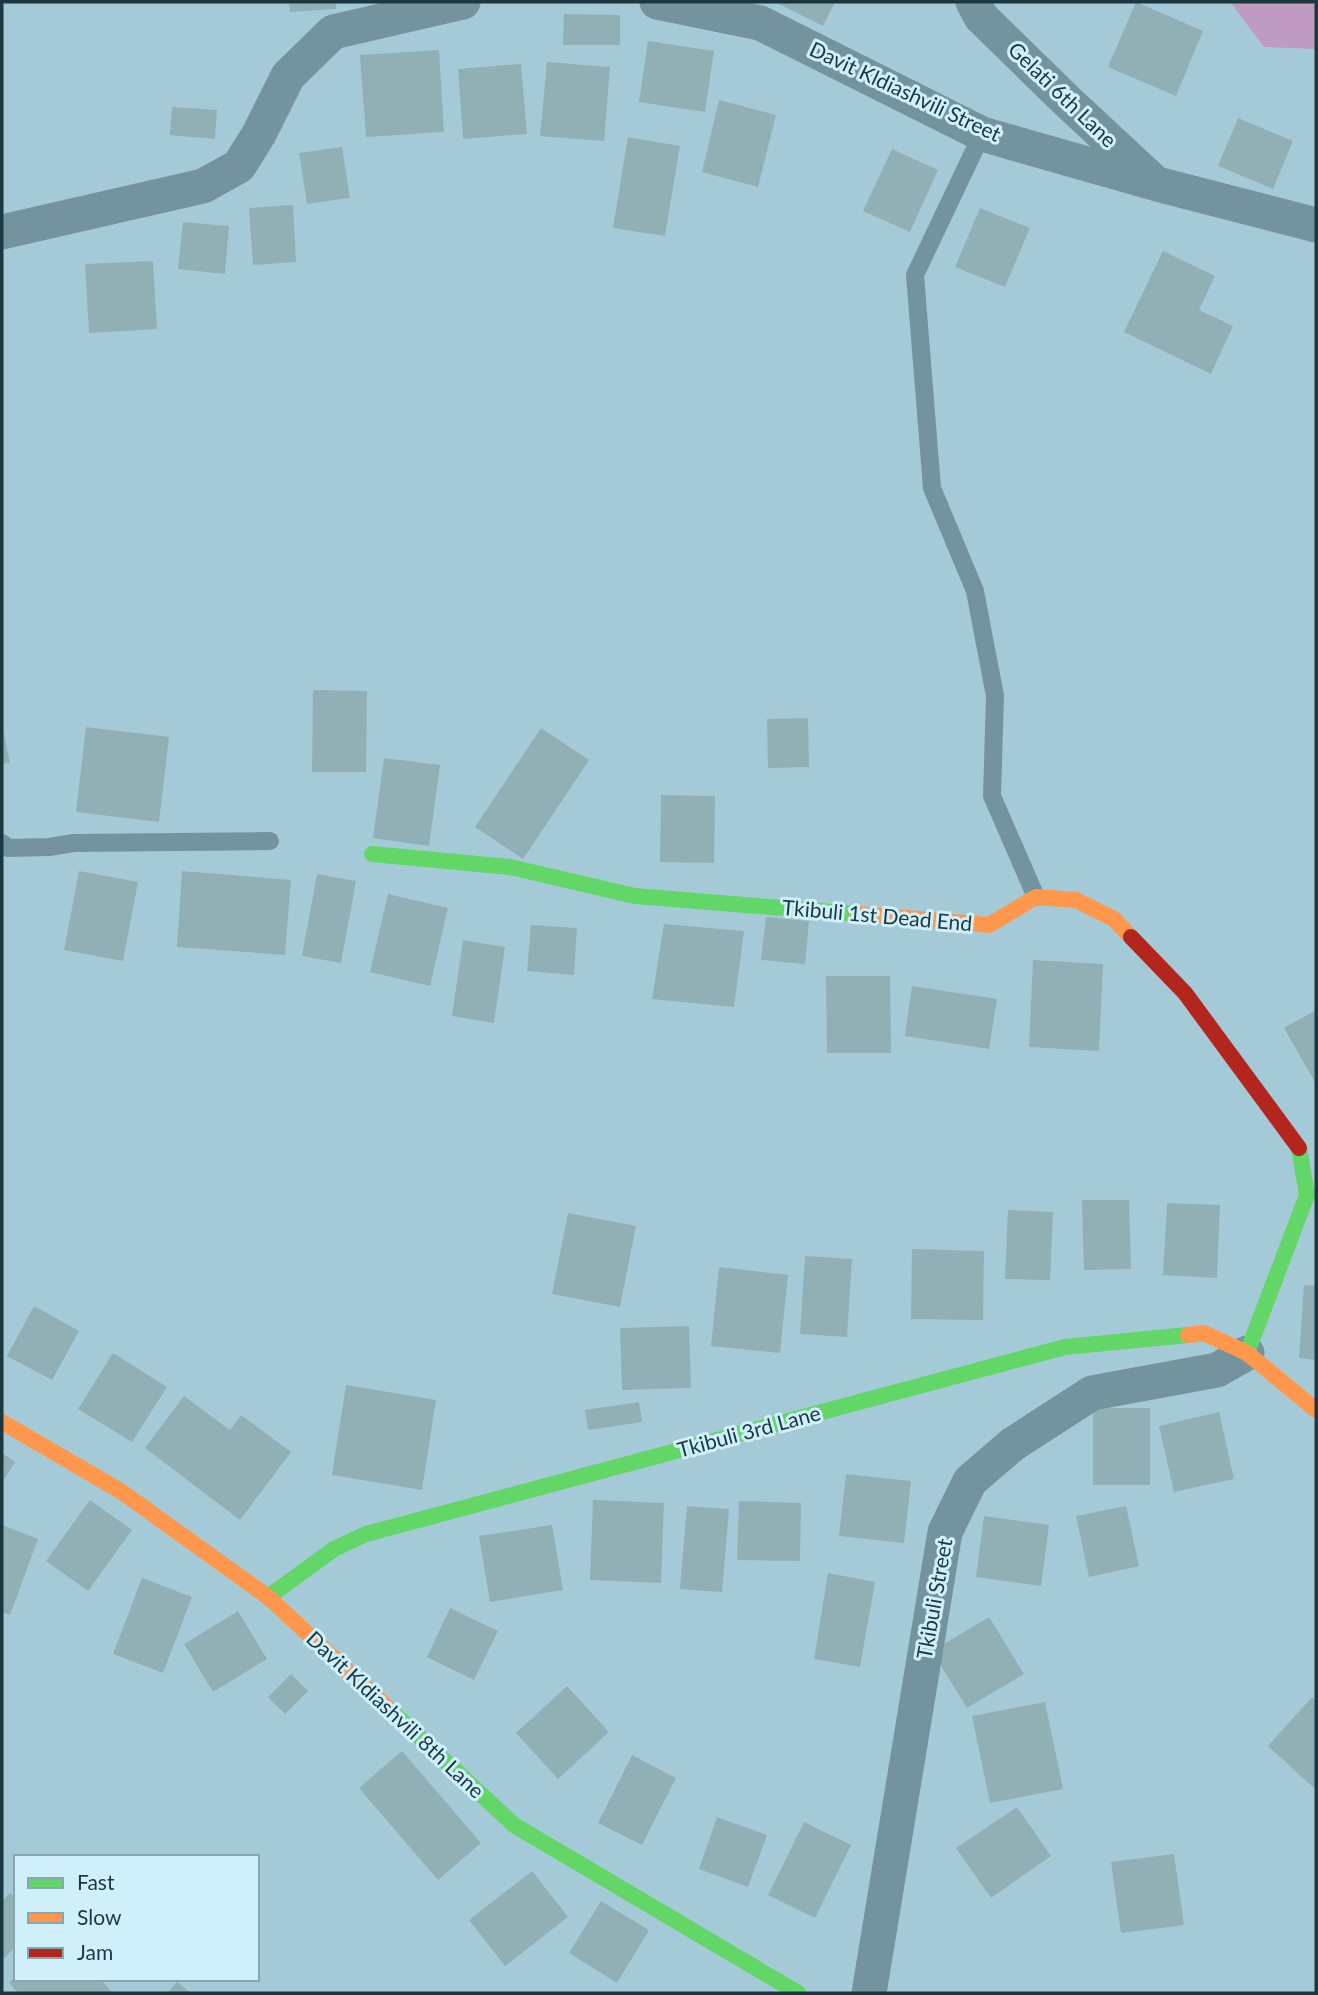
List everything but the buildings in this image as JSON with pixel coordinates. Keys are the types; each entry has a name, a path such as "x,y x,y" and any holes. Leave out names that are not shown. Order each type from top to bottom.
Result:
{"street":[{"path":"2,232 203,186 239,166 259,134 288,76 333,32 463,2"},
{"name":"Davit Kldiashvili Street","path":"657,2 760,23 982,134 1157,184 1316,225"},
{"name":"Gelati 6th Lane","path":"973,2 981,17 1157,184"},
{"name":"Tkibuli 1st Dead End","path":"372,854 510,867 635,896 989,925 1036,897"},
{"path":"1036,897 1076,900 1114,919 1185,993 1299,1148 1307,1195 1247,1353 1316,1410"},
{"name":"Tkibuli 3rd Lane","path":"268,1598 334,1549 366,1534 1065,1347 1204,1332 1247,1353"},
{"name":"Tkibuli Street","path":"869,1993 945,1532 970,1481 1013,1444 1092,1393 1217,1370 1247,1353"},
{"name":"Davit Kldiashvili 8th Lane","path":"2,1422 122,1492 268,1598 514,1825 798,1993"}],"lane":[{"path":"982,134 915,275 932,488 975,591 995,696 992,796 1036,897"},
{"path":"2,843 8,848 49,847 74,843 270,841"}],"shaded area":[{"path":"1230,2 1316,2 1316,49 1264,47"}],"traffic: fast":[{"path":"372,854 510,867 635,896 858,914"},
{"path":"1247,1353 1307,1195 1299,1148"},
{"path":"268,1597 334,1549 366,1534 1065,1347 1188,1335"},
{"path":"389,1709 514,1825 798,1993"}],"traffic: slow":[{"path":"858,914 989,925 1036,897 1076,900 1114,919 1131,937"},
{"path":"1188,1335 1204,1333 1247,1353 1316,1410"},
{"path":"2,1422 122,1492 268,1597 389,1709"}],"traffic: jam":[{"path":"1131,937 1185,993 1299,1148"}]}
